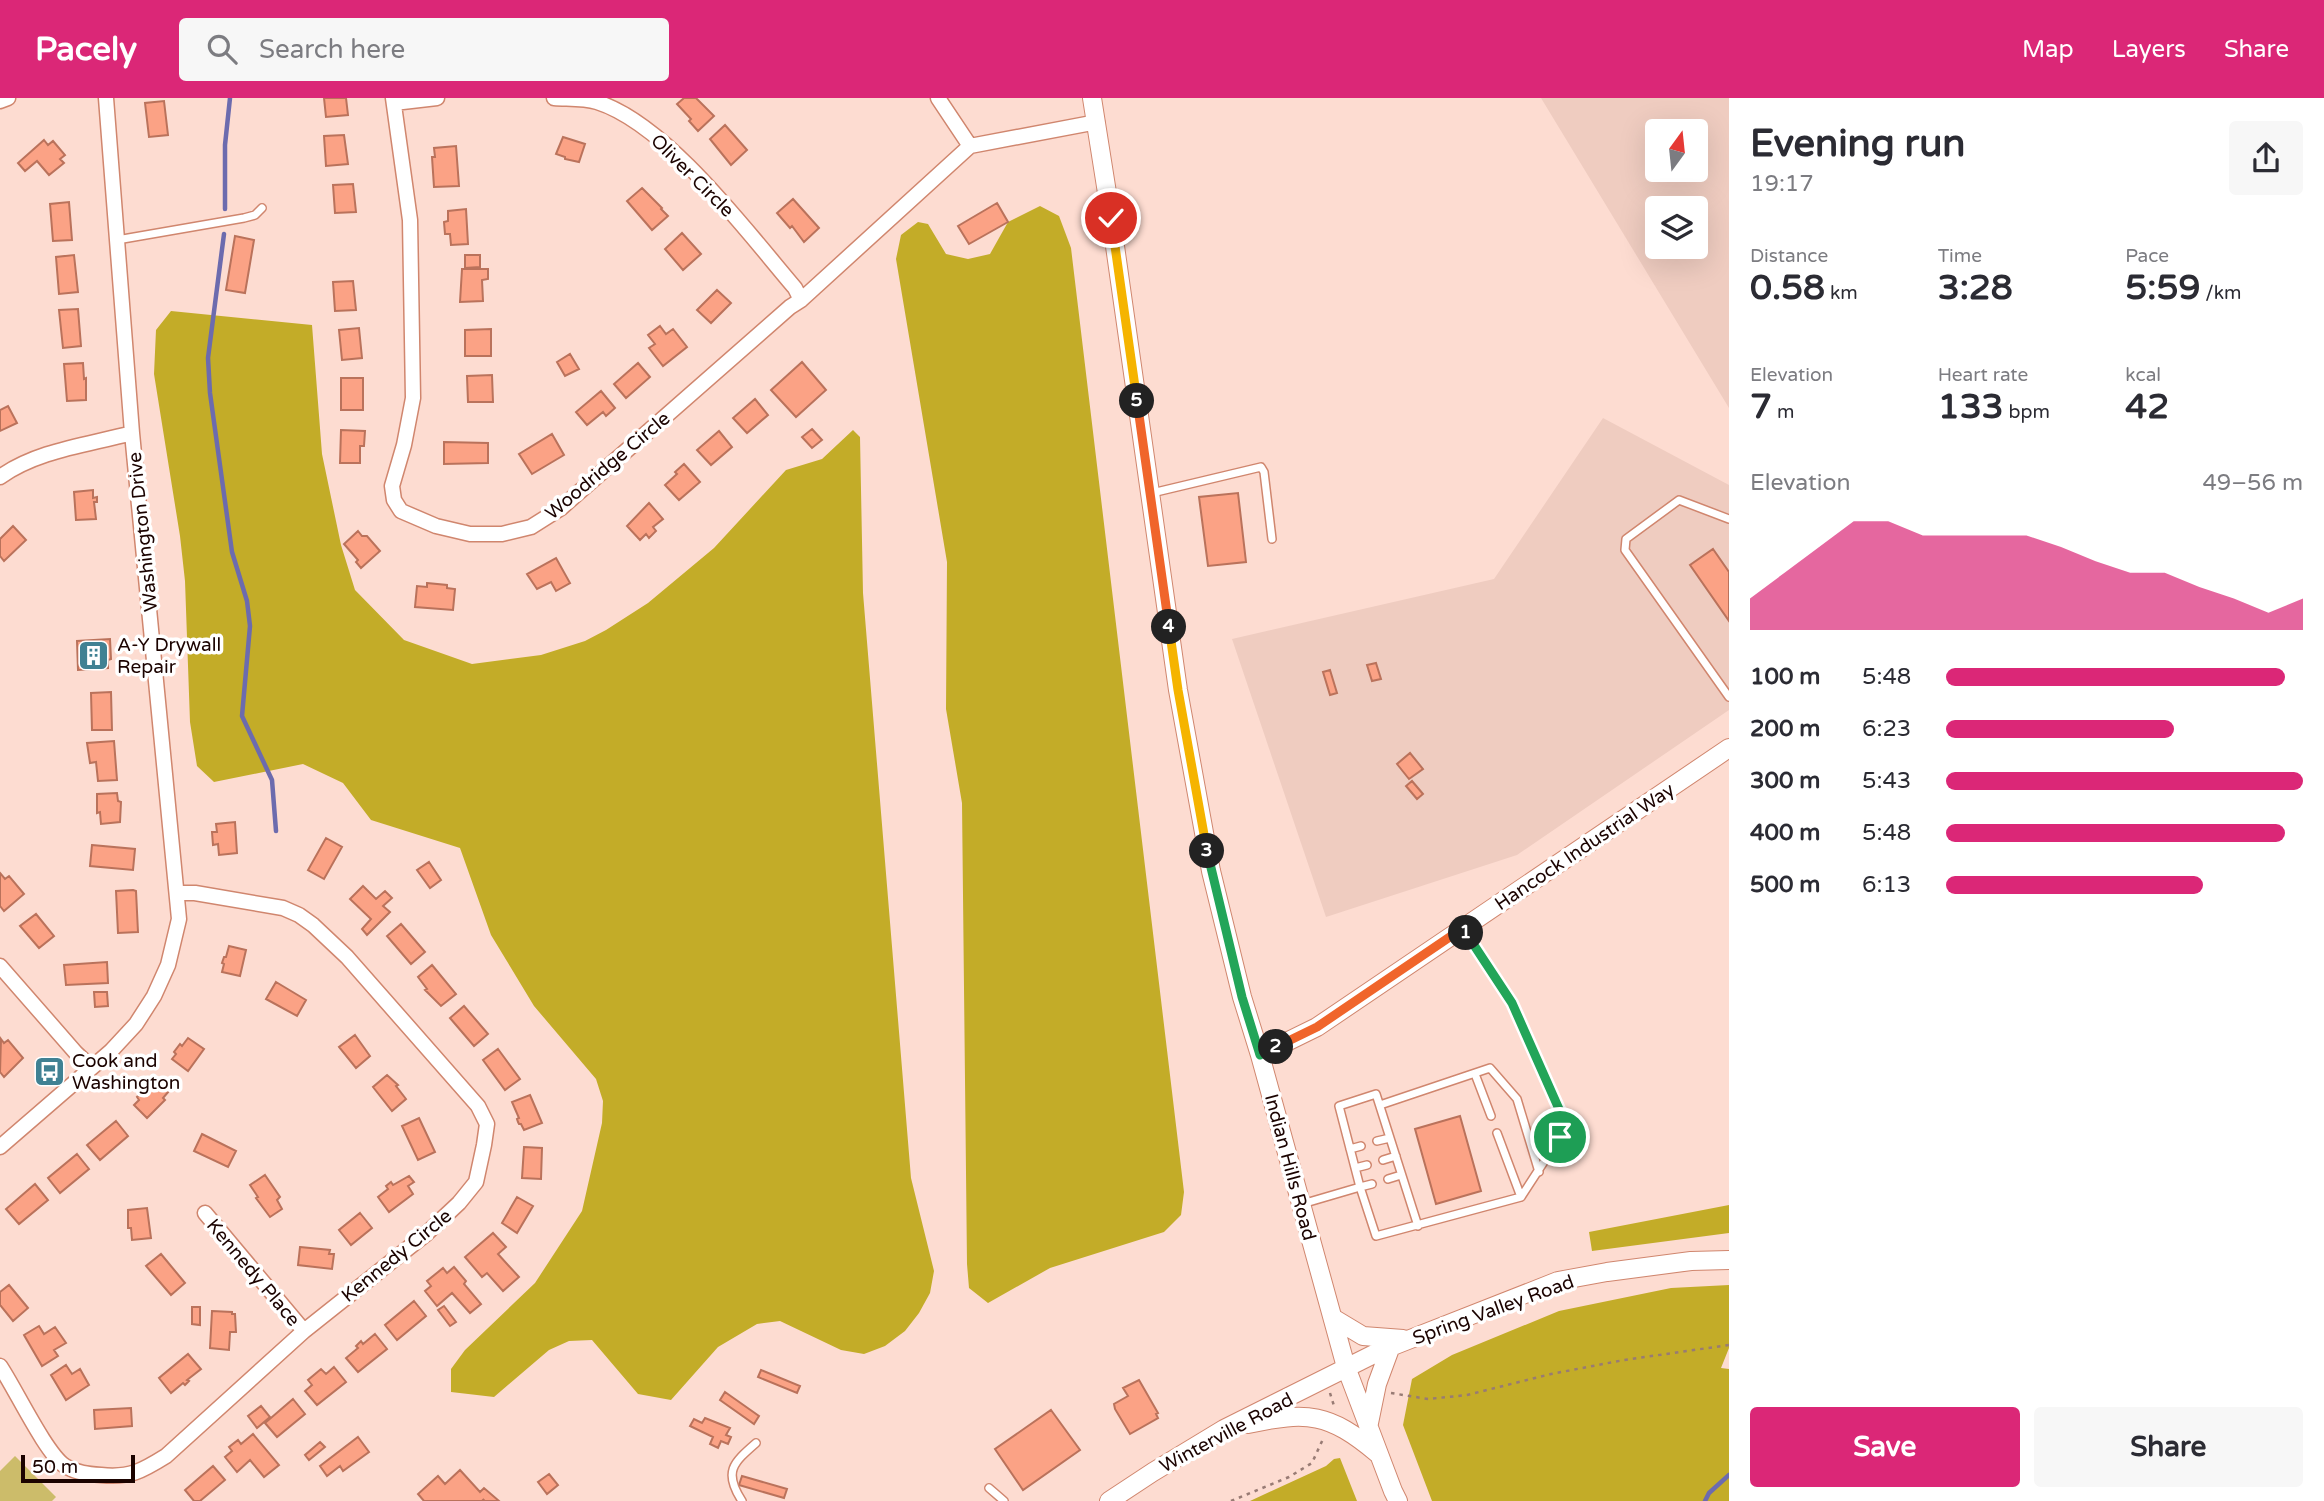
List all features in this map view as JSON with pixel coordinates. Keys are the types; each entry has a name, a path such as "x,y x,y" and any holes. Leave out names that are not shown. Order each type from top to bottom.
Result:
{"street":[{"path":"0,101 8,98"},
{"name":"Washington Drive","path":"0,1147 111,1051 136,1024 154,996 175,941 178,919 132,433 107,98"},
{"path":"394,101 437,98"},
{"name":"Oliver Circle","path":"554,98 595,101 642,125 663,142 720,200 795,288 801,300"},
{"path":"938,98 970,146 1097,121"},
{"name":"Indian Hills Road","path":"1092,98 1178,690 1211,871 1242,997 1346,1367 1398,1501"},
{"name":"Woodridge Circle","path":"394,101 410,220 413,398 404,445 392,486 394,500 401,511 436,526 470,534 502,534 531,527 561,508 801,300 970,146"},
{"path":"0,477 13,467 36,458 132,433"},
{"name":"Hancock Industrial Way","path":"1260,1055 1317,1027 1729,748"},
{"name":"Kennedy Circle","path":"0,1366 46,1444 62,1464 80,1473 121,1477 140,1472 166,1456 303,1331 426,1234 459,1203 475,1182 486,1124 478,1105 347,957 313,925 284,908 195,893 177,893"},
{"path":"0,966 76,1053 92,1067"},
{"name":"Kennedy Place","path":"205,1213 303,1331"},
{"name":"Spring Valley Road","path":"1346,1367 1391,1346 1558,1281 1691,1261 1729,1260"},
{"path":"1333,1318 1363,1336 1409,1339"},
{"path":"1369,1426 1377,1384 1391,1346"},
{"name":"Winterville Road","path":"1109,1501 1224,1429 1346,1367"},
{"path":"1224,1429 1307,1415 1330,1421 1352,1432 1380,1455"}],"lane":[{"path":"117,240 244,218 255,215 262,208"},
{"path":"1150,493 1261,467 1264,472 1272,539"},
{"path":"1729,519 1679,500 1626,539 1625,550 1729,697"},
{"path":"1418,1226 1376,1094 1339,1106 1376,1236 1418,1226 1521,1198 1560,1137 1559,1109 1512,1003 1463,928"},
{"path":"1380,1105 1490,1068 1517,1099 1539,1172"},
{"path":"1475,1074 1490,1116"},
{"path":"1497,1133 1521,1198"},
{"path":"1377,1141 1390,1138"},
{"path":"1350,1149 1361,1146"},
{"path":"1383,1160 1396,1156"},
{"path":"1355,1168 1367,1165"},
{"path":"1388,1179 1401,1175"},
{"path":"1301,1204 1372,1184"},
{"path":"742,1501 732,1482 731,1473 736,1461 756,1443"},
{"path":"989,1488 1004,1501"}],"path":[{"path":"1385,1392 1428,1399 1467,1395 1576,1369 1729,1345"},
{"path":"1330,1392 1334,1406"},
{"path":"1231,1501 1300,1472 1312,1463 1323,1439"}],"shaded area":[{"path":"1541,98 1729,98 1729,408"},
{"path":"1040,206 1059,216 1071,248 1184,1192 1181,1215 1164,1232 1050,1268 988,1303 969,1288 967,1264 962,803 946,709 947,562 896,259 901,235 918,222 928,224 946,254 968,259 990,254 1008,222"},
{"path":"171,311 312,325 322,454 341,545 355,590 404,640 472,664 541,655 585,641 606,630 648,603 714,548 786,470 822,459 853,430 860,437 863,593 911,1178 934,1271 930,1293 919,1313 905,1331 885,1346 864,1354 841,1350 780,1321 757,1324 718,1347 671,1400 638,1394 592,1340 569,1341 549,1350 494,1397 451,1392 451,1369 465,1350 535,1283 582,1211 602,1123 603,1101 596,1079 534,1006 491,935 460,848 371,820 343,783 303,764 214,782 197,766 190,722 185,581 154,374 156,330"},
{"path":"1603,418 1729,485 1729,710 1517,855 1326,917 1232,639 1494,579"},
{"path":"1729,1205 1729,1233 1592,1251 1589,1232"},
{"path":"1729,1285 1729,1348 1721,1368 1729,1369 1729,1501 1432,1501 1403,1425 1412,1379 1452,1355 1559,1311 1671,1288"},
{"path":"15,1456 56,1497 52,1501 0,1501 0,1471"},
{"path":"1340,1458 1357,1501 1250,1501 1326,1466 1334,1459"}],"building":[{"path":"324,98 346,98 348,115 326,117"},
{"path":"684,98 696,98 714,116 698,131 677,104"},
{"path":"164,101 168,135 149,137 145,103"},
{"path":"725,125 747,150 731,165 710,139"},
{"path":"344,135 348,164 326,166 324,136"},
{"path":"563,137 585,144 579,162 556,154"},
{"path":"44,140 48,145 53,141 65,155 60,159 64,163 49,175 37,161 25,171 18,163"},
{"path":"456,146 459,186 434,187 434,148"},
{"path":"353,184 356,212 335,213 333,185"},
{"path":"642,188 668,216 652,230 627,201"},
{"path":"793,199 819,228 804,242 792,226 790,228 777,213"},
{"path":"69,202 72,240 53,241 50,204"},
{"path":"997,203 1008,222 969,244 958,226"},
{"path":"466,209 468,244 451,245 450,234 445,234 444,222 448,221 448,211"},
{"path":"682,233 701,254 683,270 665,249"},
{"path":"235,236 254,240 245,293 226,290"},
{"path":"74,255 78,292 59,294 56,257"},
{"path":"465,255 480,255 480,267 465,268"},
{"path":"462,269 488,269 488,279 482,280 483,301 460,302"},
{"path":"353,281 356,310 335,311 333,282"},
{"path":"717,290 731,303 711,323 697,310"},
{"path":"78,309 81,346 63,348 59,310"},
{"path":"660,326 666,334 673,329 687,347 663,366 649,348 655,344 648,335"},
{"path":"359,328 362,358 342,360 339,330"},
{"path":"491,329 491,356 465,356 465,330"},
{"path":"570,354 579,369 565,376 557,362"},
{"path":"802,362 826,390 796,417 771,390"},
{"path":"83,363 86,400 67,401 64,364"},
{"path":"638,363 650,377 626,398 614,384"},
{"path":"492,375 493,402 468,402 467,376"},
{"path":"341,378 363,378 363,410 341,410"},
{"path":"601,391 615,408 606,416 603,412 587,425 576,412"},
{"path":"755,399 768,415 747,433 733,418"},
{"path":"8,406 17,423 0,431 0,410"},
{"path":"812,429 822,440 812,448 802,437"},
{"path":"341,430 365,431 364,446 360,446 360,463 340,463"},
{"path":"719,431 732,447 711,465 697,450"},
{"path":"552,434 564,455 532,474 519,454"},
{"path":"444,442 488,443 488,463 444,464"},
{"path":"684,464 700,482 679,500 665,485"},
{"path":"93,490 93,498 97,497 97,502 94,502 96,519 76,520 74,492"},
{"path":"1238,493 1246,562 1208,566 1199,497"},
{"path":"649,503 663,519 653,527 656,531 649,538 646,534 640,540 627,526"},
{"path":"13,526 26,540 4,561 0,556 0,539"},
{"path":"358,531 362,536 367,536 380,551 361,568 356,562 358,560 344,544"},
{"path":"1713,549 1729,572 1729,621 1690,565"},
{"path":"556,558 570,583 556,591 551,582 537,589 527,574"},
{"path":"427,583 447,585 447,588 455,589 453,610 415,607 417,586 427,587"},
{"name":"A-Y Drywall Repair","path":"110,639 111,659 108,660 108,668 78,670 77,641"},
{"path":"1376,663 1381,679 1372,681 1367,665"},
{"path":"1330,670 1337,693 1330,695 1323,672"},
{"path":"111,692 112,730 92,730 91,693"},
{"path":"114,741 117,780 98,781 96,762 90,763 87,743"},
{"path":"1410,753 1423,769 1409,779 1397,764"},
{"path":"1412,781 1423,794 1417,799 1406,786"},
{"path":"117,793 118,801 121,802 120,822 101,824 100,812 97,813 97,794"},
{"path":"235,822 237,853 219,855 218,844 213,845 212,832 217,832 216,824"},
{"path":"326,838 342,847 324,879 308,870"},
{"path":"92,845 135,849 133,870 90,866"},
{"path":"429,862 441,880 430,888 417,870"},
{"path":"0,873 5,879 9,876 24,894 4,911 0,906"},
{"path":"363,886 376,899 385,891 392,898 383,906 390,912 367,935 362,929 371,919 350,899"},
{"path":"116,891 136,891 138,932 118,933"},
{"path":"36,914 54,936 39,948 20,926"},
{"path":"401,924 425,952 411,964 387,936"},
{"path":"229,946 246,950 240,976 222,972 222,963"},
{"path":"107,962 108,983 66,985 64,965"},
{"path":"432,965 456,994 441,1006 425,990 427,989 418,977"},
{"path":"276,982 306,1000 297,1016 266,999"},
{"path":"94,992 107,992 108,1006 95,1007"},
{"path":"464,1006 488,1034 474,1046 450,1018"},
{"path":"355,1035 370,1056 356,1068 339,1047"},
{"path":"188,1038 204,1049 188,1071 172,1059 180,1044 182,1046"},
{"path":"1,1039 4,1043 8,1040 23,1058 4,1077 0,1072"},
{"path":"498,1049 520,1079 505,1090 483,1060"},
{"path":"387,1075 398,1085 396,1086 406,1099 392,1111 373,1087"},
{"path":"155,1077 169,1091 163,1098 165,1100 147,1118 134,1105 142,1092 144,1094 152,1087 149,1083"},
{"path":"530,1095 542,1123 524,1130 518,1122 519,1118 512,1102"},
{"path":"1460,1116 1481,1191 1436,1204 1415,1129"},
{"path":"419,1118 435,1152 418,1160 402,1126"},
{"path":"116,1121 128,1136 100,1160 87,1145"},
{"path":"202,1134 236,1151 228,1167 194,1151"},
{"path":"524,1147 542,1148 541,1179 522,1178"},
{"path":"77,1154 89,1169 60,1193 48,1178"},
{"path":"265,1175 280,1197 277,1200 282,1209 270,1217 250,1185"},
{"path":"409,1176 414,1182 408,1186 413,1194 389,1212 378,1197 388,1189 386,1186 391,1182 393,1185"},
{"path":"35,1184 48,1200 19,1224 6,1209"},
{"path":"517,1197 533,1206 517,1233 502,1223"},
{"path":"147,1208 151,1238 132,1240 131,1228 128,1228 128,1210"},
{"path":"360,1213 372,1228 351,1245 339,1230"},
{"path":"493,1233 506,1247 498,1254 519,1277 503,1291 487,1273 482,1277 465,1257"},
{"path":"300,1247 330,1250 329,1254 334,1254 332,1269 298,1265"},
{"path":"161,1254 185,1283 171,1295 146,1266"},
{"path":"454,1267 481,1304 470,1313 452,1293 437,1306 425,1291 431,1286 427,1281 443,1268 447,1273"},
{"path":"9,1285 28,1308 13,1321 0,1305 0,1292"},
{"path":"414,1301 426,1316 397,1340 385,1325"},
{"path":"444,1306 456,1322 450,1326 438,1310"},
{"path":"192,1307 200,1307 200,1325 192,1324"},
{"path":"212,1311 235,1314 236,1332 230,1332 229,1350 210,1348"},
{"path":"39,1326 44,1334 55,1327 66,1343 54,1350 58,1356 42,1366 24,1335"},
{"path":"375,1334 387,1349 358,1372 346,1358 358,1348 356,1346 361,1341 363,1344"},
{"path":"188,1354 201,1369 187,1380 189,1381 185,1385 183,1383 171,1393 159,1378"},
{"path":"66,1365 72,1374 80,1369 89,1385 66,1400 51,1375"},
{"path":"334,1367 346,1382 317,1405 305,1391 312,1385 308,1380 321,1369 326,1374"},
{"path":"761,1370 800,1386 797,1393 758,1377"},
{"path":"1139,1380 1158,1413 1158,1418 1130,1434 1114,1404 1128,1396 1123,1388"},
{"path":"725,1392 759,1416 754,1424 720,1400"},
{"path":"293,1399 305,1414 277,1437 265,1423"},
{"path":"261,1406 270,1417 257,1428 248,1416"},
{"path":"131,1408 132,1426 95,1429 94,1410"},
{"path":"1051,1410 1080,1450 1023,1490 995,1449"},
{"path":"705,1418 730,1428 726,1435 731,1437 728,1444 721,1441 718,1448 710,1444 713,1437 690,1426 694,1419 702,1423"},
{"path":"253,1434 279,1465 264,1477 250,1460 237,1472 225,1457 232,1451 229,1447 238,1440 241,1444"},
{"path":"358,1437 369,1452 343,1471 340,1466 327,1476 320,1466"},
{"path":"320,1442 325,1447 309,1460 305,1455"},
{"path":"213,1466 225,1480 200,1501 194,1501 185,1490"},
{"path":"460,1470 480,1492 484,1488 499,1501 424,1501 418,1494 438,1476 445,1484"},
{"path":"549,1474 558,1485 547,1494 538,1482"},
{"path":"742,1476 787,1489 784,1498 739,1485"}],"waterway":[{"path":"225,209 225,145 230,98"},
{"path":"224,234 208,358 210,393 232,552 247,601 250,626 242,716 272,780 276,831"},
{"path":"1705,1501 1709,1493 1729,1475"}],"place":[{"name":"A-Y Drywall Repair","path":"94,655"},
{"name":"Cook and Washington","path":"49,1071"}],"route":[{"path":"1111,218 1178,690 1211,871 1242,997 1260,1055 1317,1027 1463,928 1512,1003 1559,1109 1560,1137"}]}
